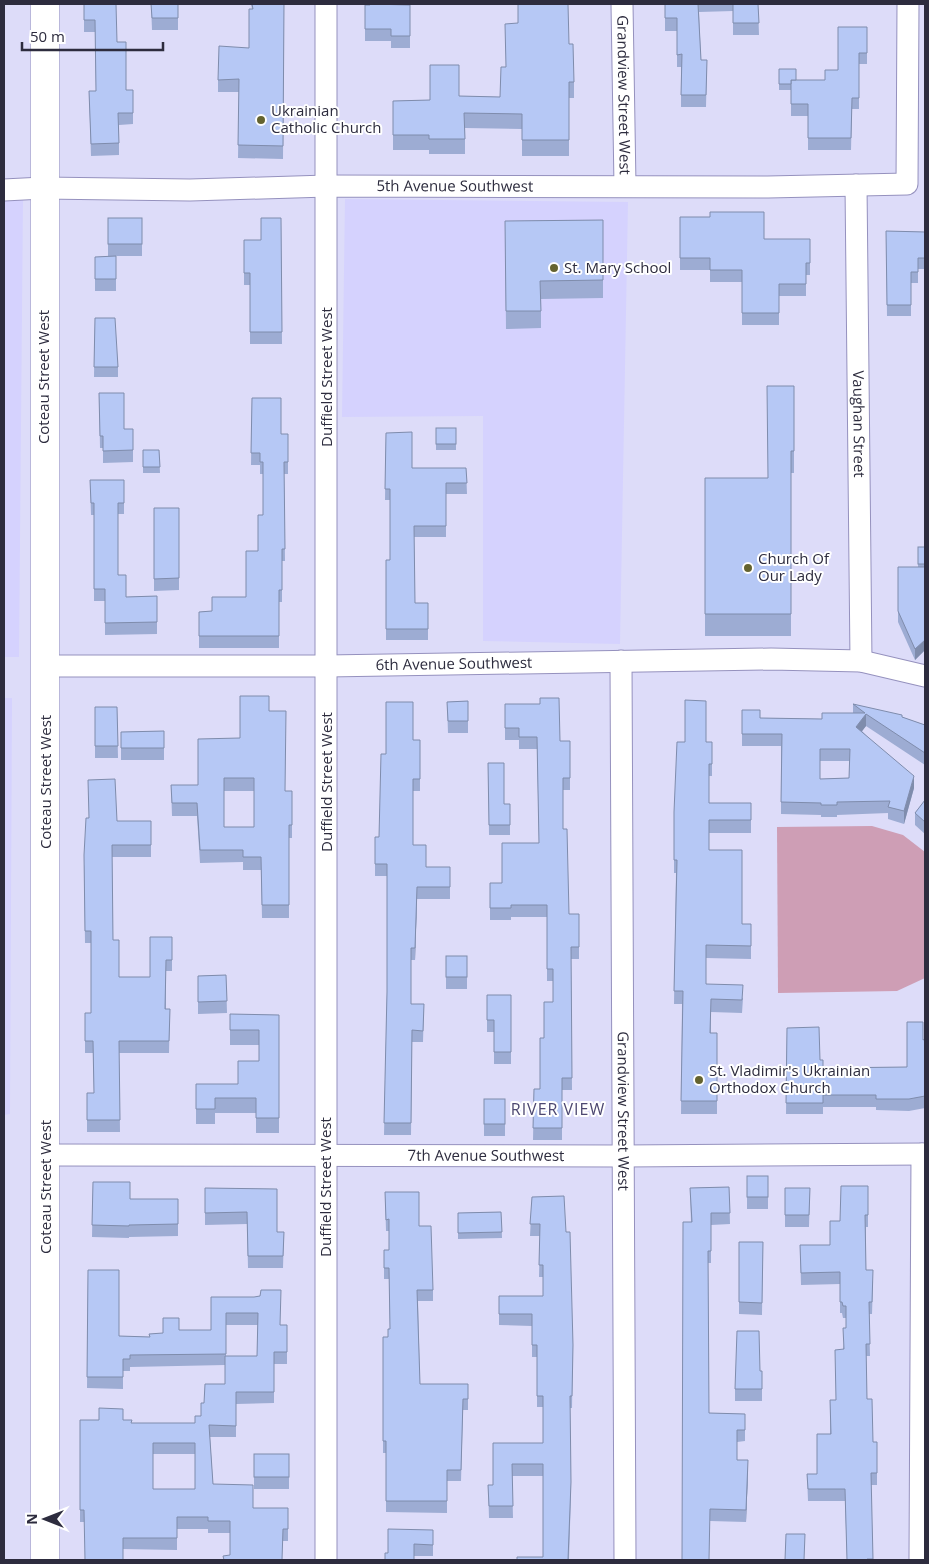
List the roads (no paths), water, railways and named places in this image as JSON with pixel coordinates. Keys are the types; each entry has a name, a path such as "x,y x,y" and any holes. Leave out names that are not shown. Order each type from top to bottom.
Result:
{"street":[{"name":"Coteau Street West","path":"44,4 43,188 46,666 45,1560"},
{"name":"Duffield Street West","path":"326,4 326,1560"},
{"name":"Grandview Street West","path":"622,4 625,186"},
{"name":"5th Avenue Southwest","path":"4,190 43,188 190,190 327,186 907,184 908,4"},
{"name":"Vaughan Street","path":"856,185 861,661"},
{"name":"Grandview Street West","path":"621,661 625,1560"},
{"name":"6th Avenue Southwest","path":"46,666 327,666 621,661 861,661 925,676"},
{"name":"7th Avenue Southwest","path":"46,1155 623,1156 924,1154"},
{"path":"920,1560 924,1154"}],"place":[{"name":"Ukrainian Catholic Church","path":"261,120"},
{"name":"St. Mary School","path":"554,268"},
{"name":"Church Of Our Lady","path":"748,568"},
{"name":"St. Vladimir's Ukrainian Orthodox Church","path":"699,1080"}],"district":[{"name":"RIVER VIEW","path":"558,1109"}]}
